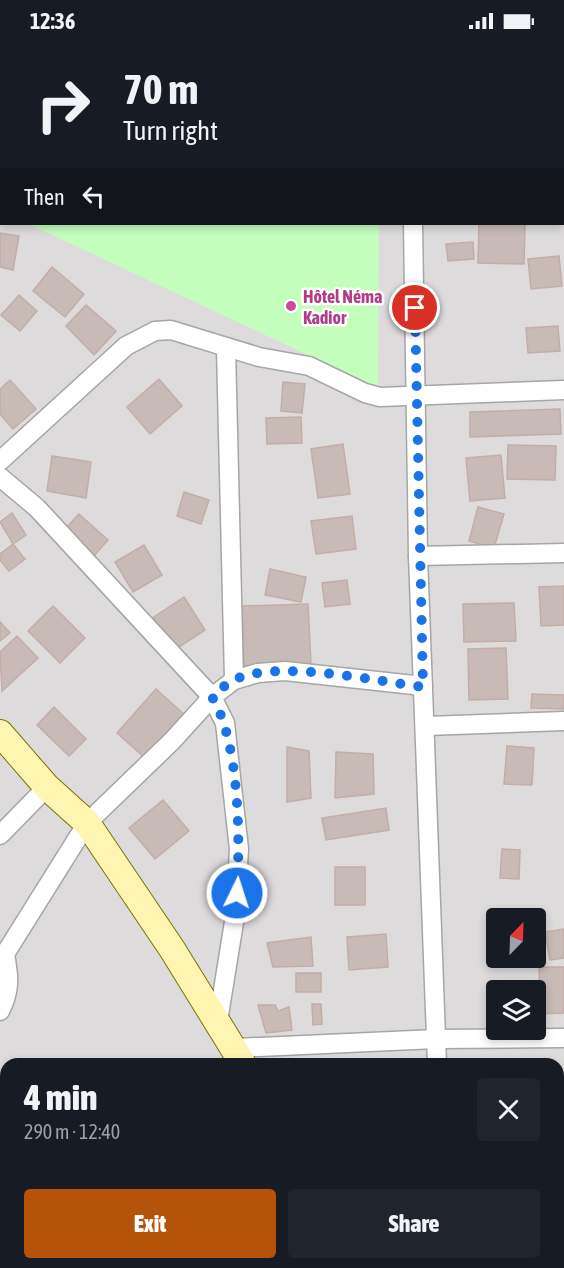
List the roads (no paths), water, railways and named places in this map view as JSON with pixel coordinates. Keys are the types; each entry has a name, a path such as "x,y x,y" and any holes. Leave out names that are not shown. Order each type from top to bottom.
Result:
{"street":[{"path":"413,225 418,556 423,687 427,726 437,1058"},
{"path":"0,461 126,346 143,335 171,330 226,349 309,366 373,395 564,390"},
{"path":"226,349 234,680"},
{"path":"0,477 37,508 212,697 225,723 240,849 235,916 218,1021"},
{"path":"418,556 564,553"},
{"path":"0,1011 8,996 10,981 3,955 87,823 172,741 212,697 234,680 258,673 285,671 423,687"},
{"path":"427,726 564,721"},
{"path":"0,733 47,788 87,823 239,1056 436,1039 564,1038"},
{"path":"0,835 47,788"}],"place":[{"name":"Hôtel Néma Kadior","path":"291,306"}]}
